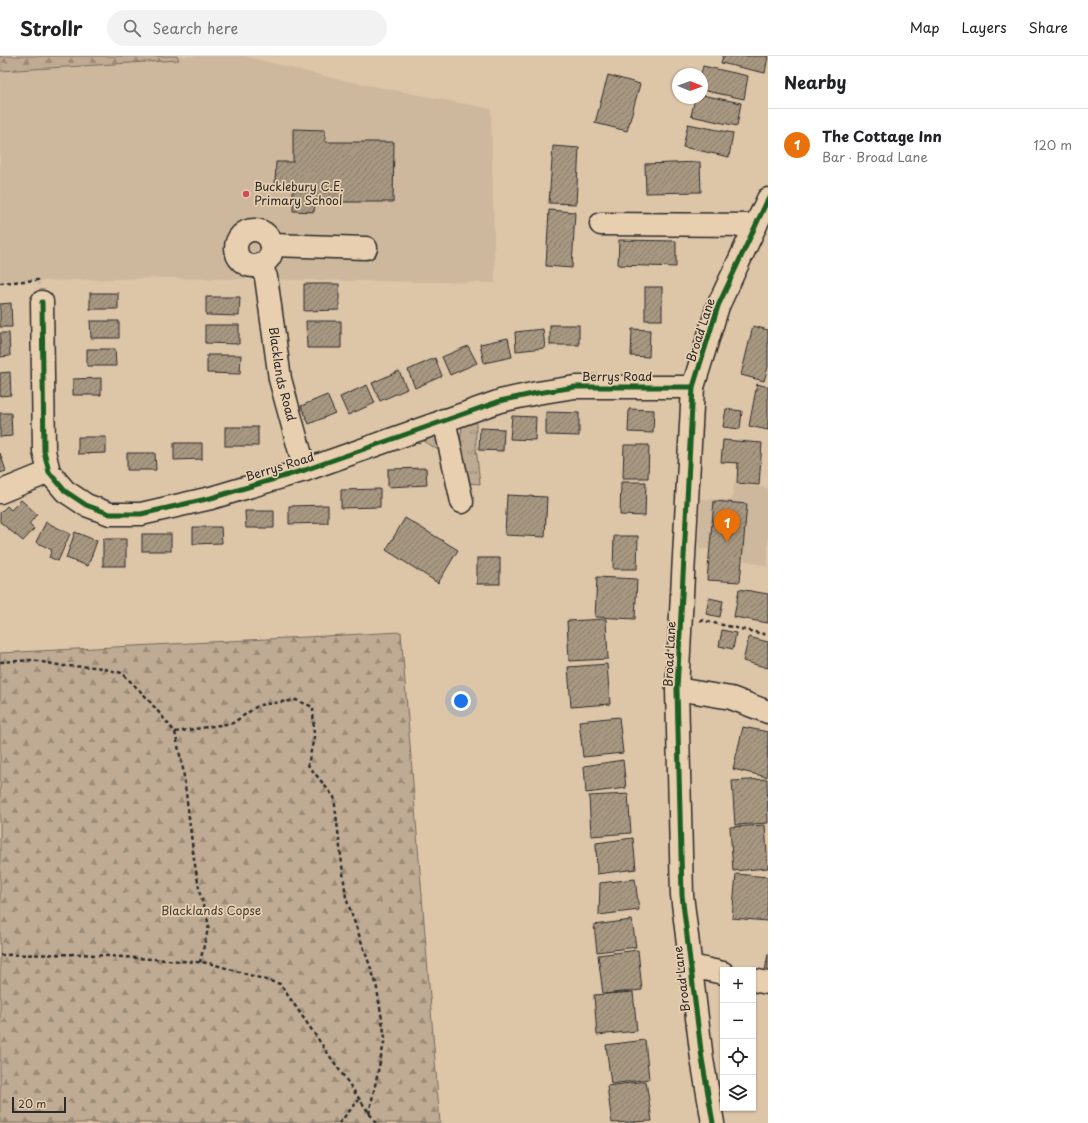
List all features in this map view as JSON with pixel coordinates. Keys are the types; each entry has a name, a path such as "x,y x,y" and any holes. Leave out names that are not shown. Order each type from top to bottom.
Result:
{"street":[{"name":"Broad Lane","path":"713,1123 702,1059 682,895 677,689 693,387 718,306 768,199"},
{"path":"601,224 756,225"},
{"path":"255,230 266,235 272,245 263,271 240,259 236,248 239,237 243,233 255,230"},
{"path":"272,245 366,248"},
{"name":"Blacklands Road","path":"263,271 280,378 305,470"},
{"name":"Berrys Road","path":"42,302 44,451 50,472 65,491 86,505 110,514 141,514 211,498 305,470 500,401 575,387 693,387"},
{"path":"444,420 462,502"},
{"path":"0,492 50,472"},
{"path":"677,689 731,698 768,712"},
{"path":"691,966 720,972"},
{"path":"756,981 768,983"}],"path":[{"path":"0,283 38,280 42,302"},
{"path":"682,616 768,635"},
{"path":"0,662 32,660 63,666 96,668 122,673 146,697 175,732 183,769 194,859 200,894 209,925 200,962"},
{"path":"175,732 233,723 259,705 296,700 314,707 314,737 308,765 334,797 346,898 376,983 385,1038 369,1114"},
{"path":"0,955 81,954 209,962 280,984 376,1123"},
{"path":"339,1123 360,1100"}],"shaded area":[{"name":"Bucklebury C.E. Primary School","path":"0,56 244,56 332,78 491,109 495,283 163,278 0,282"},
{"path":"734,484 768,488 768,567 744,560 743,551 699,549 700,499 732,500"}],"green space":[{"path":"0,56 177,56 179,60 0,71"},
{"path":"476,422 476,447 480,484 465,483 460,444 462,426"},
{"path":"436,435 444,443 446,455 424,441"},
{"name":"Blacklands Copse","path":"401,632 440,1123 0,1123 0,653"}],"building":[{"path":"723,56 768,56 765,73 721,63"},
{"path":"703,66 748,76 744,99 708,91 708,68 702,68"},
{"path":"608,75 640,84 627,131 595,123"},
{"path":"708,96 741,103 737,126 691,116 694,104 708,104"},
{"path":"688,124 733,133 729,157 683,147"},
{"name":"Bucklebury C.E. Primary School","path":"293,129 325,130 325,142 394,142 393,202 315,202 314,212 293,211 293,184 275,184 276,162 293,162"},
{"path":"553,146 579,148 576,204 549,203"},
{"path":"700,162 701,192 646,193 645,164"},
{"path":"549,210 575,212 572,268 546,266"},
{"path":"619,240 676,241 676,267 618,265"},
{"path":"304,284 339,284 339,310 304,311"},
{"path":"645,287 662,287 662,320 645,320"},
{"path":"90,293 118,293 118,309 90,309"},
{"path":"206,297 240,297 239,316 206,315"},
{"path":"11,303 12,327 0,327 0,304"},
{"path":"90,321 119,321 119,338 91,338"},
{"path":"306,321 341,321 341,348 307,348"},
{"path":"205,325 239,325 239,344 205,343"},
{"path":"550,325 579,325 579,345 550,345"},
{"path":"753,326 768,330 768,367 764,381 741,375"},
{"path":"543,329 545,348 516,351 515,332"},
{"path":"632,329 650,330 649,357 631,356"},
{"path":"0,333 9,333 10,356 0,357"},
{"path":"508,338 512,357 484,363 480,344"},
{"path":"468,346 477,363 450,375 442,357"},
{"path":"87,349 115,349 116,366 87,366"},
{"path":"207,355 241,355 240,374 207,373"},
{"path":"435,358 442,376 415,388 408,370"},
{"path":"399,371 407,389 380,401 372,383"},
{"path":"10,372 11,395 0,396 0,373"},
{"path":"101,378 101,395 73,395 73,379"},
{"path":"757,384 768,387 768,430 749,426"},
{"path":"367,385 375,403 348,415 340,397"},
{"path":"327,395 335,413 309,424 301,406"},
{"path":"629,409 654,410 653,433 628,432"},
{"path":"726,409 742,411 740,429 723,427"},
{"path":"546,412 579,413 579,436 546,435"},
{"path":"0,413 11,413 12,436 0,437"},
{"path":"512,416 536,417 535,440 510,439"},
{"path":"225,427 258,427 258,446 225,446"},
{"path":"480,428 504,429 503,451 479,450"},
{"path":"78,437 106,437 106,453 78,454"},
{"path":"723,440 762,443 759,485 737,483 738,463 721,462"},
{"path":"174,443 202,443 202,459 174,460"},
{"path":"624,445 649,445 648,478 623,478"},
{"path":"0,453 6,471 0,473"},
{"path":"127,453 155,453 156,470 127,470"},
{"path":"426,468 427,485 388,487 388,469"},
{"path":"621,482 646,482 645,516 620,515"},
{"path":"380,489 380,507 341,508 341,490"},
{"path":"507,495 547,497 545,537 505,535"},
{"path":"21,500 37,514 29,524 34,529 23,541 0,522 0,513 7,506 11,510"},
{"path":"714,501 747,504 740,582 707,580"},
{"path":"328,505 328,523 289,524 289,506"},
{"path":"245,511 274,511 274,528 246,528"},
{"path":"405,518 458,550 438,583 386,550"},
{"path":"46,522 70,534 58,561 49,557 52,550 36,542"},
{"path":"193,527 221,527 222,543 193,544"},
{"path":"75,532 97,541 88,566 66,558"},
{"path":"142,534 171,534 171,551 142,551"},
{"path":"614,536 638,536 637,569 613,569"},
{"path":"103,539 126,539 126,566 103,566"},
{"path":"477,558 500,558 500,584 477,584"},
{"path":"597,577 637,579 635,619 595,617"},
{"path":"739,589 768,594 768,623 734,617"},
{"path":"709,598 723,601 720,617 706,614"},
{"path":"606,619 608,659 569,661 567,621"},
{"path":"722,630 736,633 733,649 719,646"},
{"path":"749,637 768,642 768,668 743,661"},
{"path":"607,664 610,704 571,707 568,667"},
{"path":"619,717 623,753 583,757 579,721"},
{"path":"743,727 768,732 767,777 733,769"},
{"path":"623,760 626,788 586,793 584,766"},
{"path":"767,779 768,823 735,825 732,781"},
{"path":"628,794 631,833 591,836 589,796"},
{"path":"765,825 768,868 733,871 730,827"},
{"path":"633,838 636,869 597,874 596,843"},
{"path":"736,874 768,877 767,921 732,918"},
{"path":"635,879 639,910 599,915 600,883"},
{"path":"632,920 636,947 597,952 594,925"},
{"path":"638,950 642,990 603,994 598,955"},
{"path":"768,954 768,972 765,971"},
{"path":"633,992 637,1031 597,1035 594,995"},
{"path":"645,1040 649,1079 611,1084 606,1045"},
{"path":"646,1081 652,1121 612,1123 607,1086"}],"cycle path":[{"path":"713,1123 702,1059 682,895 677,689 693,387 718,306 768,199"},
{"path":"42,302 44,451 49,472 65,491 86,505 110,514 141,514 211,498 305,470 500,401 575,387 693,387"}],"place":[{"name":"Bucklebury C.E. Primary School","path":"246,194"},
{"name":"The Cottage Inn","path":"727,542"}]}
